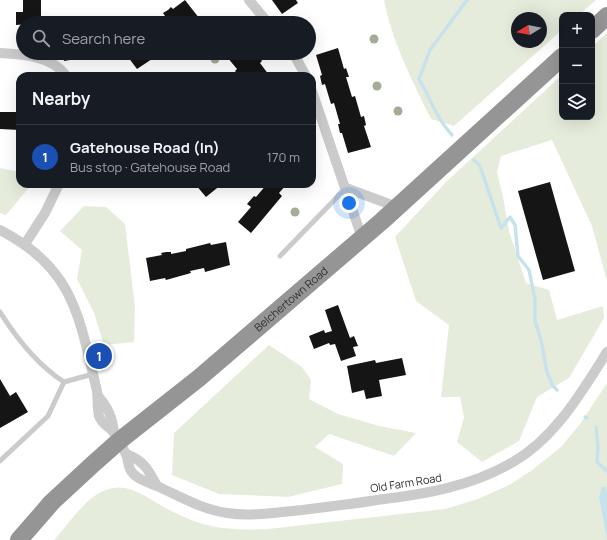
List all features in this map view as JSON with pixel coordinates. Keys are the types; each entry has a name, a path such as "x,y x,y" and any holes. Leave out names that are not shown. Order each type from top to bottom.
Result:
{"highway":[{"path":"595,27 607,16"},
{"name":"Belchertown Road","path":"19,540 52,502 119,443 199,378 362,238 559,60"}],"street":[{"path":"249,0 262,16"},
{"path":"0,53 16,53"},
{"path":"44,60 61,68 64,72"},
{"path":"297,60 304,72"},
{"path":"316,102 362,238"},
{"path":"25,244 57,188"},
{"path":"346,188 397,207"},
{"path":"0,230 25,244 45,261 67,291 82,330 98,396 109,409 119,443"},
{"name":"Old Farm Road","path":"119,443 140,460 150,472 157,486 203,508 227,513 248,514 317,508 401,497 462,485 487,476 515,462 536,446 553,429 570,407 607,352"}],"lane":[{"path":"280,256 346,188"},
{"path":"0,312 11,330 48,371 64,382"},
{"path":"0,461 48,416 64,382 93,374"}],"green space":[{"path":"384,0 596,0 582,12 559,12 559,33 547,43 547,12 511,12 511,48 542,48 454,126 431,119 403,61 392,31"},
{"path":"607,33 607,281 592,226 552,140 501,156 497,172 509,231 526,283 549,290 557,320 603,306 604,318 569,378 537,397 519,441 482,462 457,442 464,417 460,397 441,397 449,325 416,301 395,237 447,181 559,78 559,120 595,120 595,44"},
{"path":"0,168 16,171 16,188 29,188 6,215 0,213"},
{"path":"84,206 106,207 125,224 135,307 134,342 104,345 94,313 77,279 82,250 60,231"},
{"path":"269,345 302,367 311,380 309,399 338,414 379,426 416,433 394,456 329,434 315,447 343,464 342,484 288,497 219,494 172,475 174,433"},
{"path":"607,383 607,540 54,540 88,501 101,492 118,488 133,490 173,512 207,525 222,528 253,530 445,509 478,499 511,484 532,470 561,447 580,424"}],"water":[{"path":"602,486 607,488 607,539 599,497"}],"building":[{"path":"23,0 41,0 41,16 16,16 16,12 23,12"},
{"path":"185,0 197,16 165,16 163,13 171,7 173,9"},
{"path":"272,0 296,0 298,3 282,14"},
{"path":"338,48 344,69 346,68 349,77 346,77 352,97 355,96 361,117 364,116 366,125 364,126 371,147 348,153 342,133 340,133 338,124 340,124 334,103 331,104 325,84 322,85 320,76 322,75 316,55"},
{"path":"130,60 150,60 137,69"},
{"path":"230,60 261,60 260,63 267,72 236,72 237,69"},
{"path":"0,112 16,112 16,130 0,129"},
{"path":"550,182 575,271 543,280 518,191"},
{"path":"198,188 217,188 206,197"},
{"path":"264,188 283,188 279,193 282,196 251,233 238,222 251,207 247,204 254,196 256,197"},
{"path":"226,242 230,265 205,272 204,268 190,271 191,273 166,280 165,278 150,281 146,258 162,255 161,253 166,252 171,252 171,254 186,251 186,249 210,243 211,245"},
{"path":"338,305 350,338 354,336 358,346 353,347 356,356 341,361 335,344 330,345 329,343 314,349 309,336 324,330 325,333 332,331 325,310"},
{"path":"402,358 406,375 379,380 382,396 366,399 364,390 352,393 347,366 375,360 376,363"},
{"path":"0,379 10,396 16,392 28,412 0,428"}],"waterway":[{"path":"452,135 446,129 419,79 430,50 467,0"},
{"path":"474,160 480,166 501,228 510,217 515,225 518,256 529,270 535,299 535,321 541,340 547,372 553,386 557,390"},
{"path":"596,427 598,447 597,462 607,471"}],"place":[{"name":"Gatehouse Road (In)","path":"99,356"}]}
